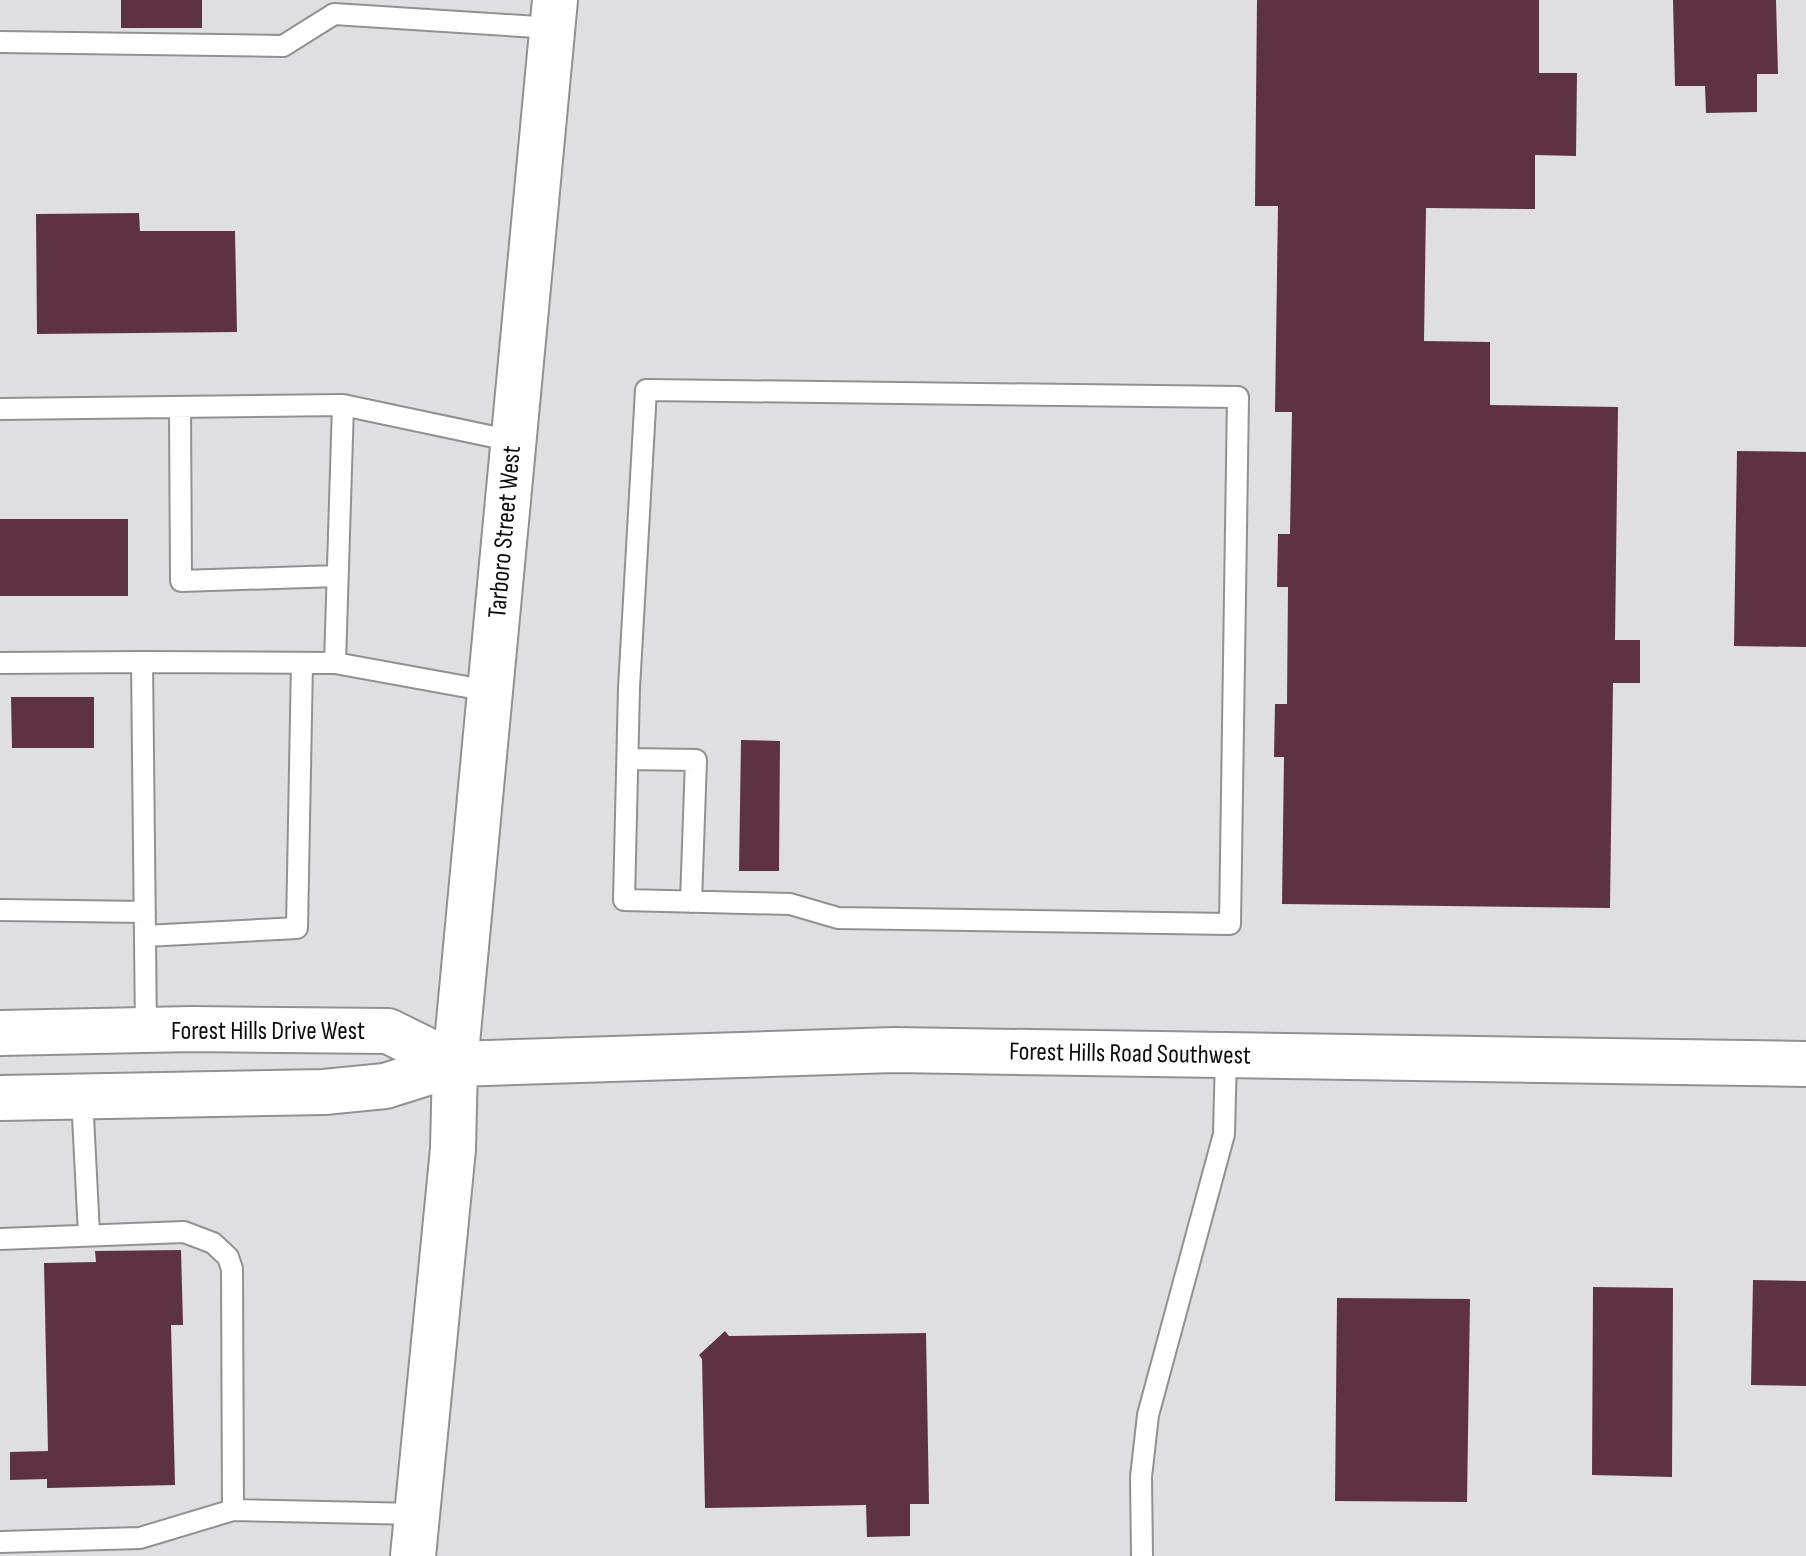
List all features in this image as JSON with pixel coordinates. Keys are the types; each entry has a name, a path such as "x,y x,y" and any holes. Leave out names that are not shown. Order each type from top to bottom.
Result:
{"main road":[{"name":"Tarboro Street West","path":"416,1535 453,1149 455,1064 554,14"},
{"name":"Forest Hills Drive West","path":"0,1033 388,1031 455,1064"},
{"name":"Forest Hills Road Southwest","path":"455,1064 894,1050 1806,1064"},
{"path":"0,1098 324,1092 385,1086 455,1064"}],"lane":[{"path":"0,42 283,46 334,14 554,14"},
{"path":"646,390 1238,397 1230,924 838,918 790,904 624,900 628,759 646,390"},
{"path":"335,663 343,405"},
{"path":"0,409 343,405 513,441"},
{"path":"180,407 181,581 337,576"},
{"path":"142,662 146,1031"},
{"path":"0,663 335,663 489,691"},
{"path":"145,936 297,928 302,663"},
{"path":"628,759 696,760 691,902"},
{"path":"0,910 145,912"},
{"path":"1142,1556 1141,1477 1148,1415 1224,1134 1226,1055"},
{"path":"82,1097 89,1234"},
{"path":"0,1239 184,1232 213,1243 228,1257 232,1269 233,1510"},
{"path":"0,1542 140,1538 233,1510 416,1535"}],"building":[{"path":"121,0 202,0 202,28 121,28"},
{"path":"1257,0 1539,0 1539,73 1577,73 1576,156 1535,155 1535,209 1426,208 1424,341 1490,342 1490,405 1618,407 1615,640 1640,640 1640,683 1613,683 1610,908 1282,904 1284,757 1274,757 1275,704 1287,704 1288,587 1277,587 1278,534 1290,534 1292,412 1275,412 1278,206 1255,206"},
{"path":"1673,0 1776,0 1778,74 1757,74 1757,112 1706,113 1705,86 1675,86"},
{"path":"139,213 140,231 235,231 237,332 37,334 36,214"},
{"path":"1737,451 1806,452 1806,647 1734,646"},
{"path":"0,519 128,519 128,596 0,596"},
{"path":"11,697 94,697 94,748 12,748"},
{"path":"741,740 780,741 779,871 739,871"},
{"path":"181,1250 183,1325 171,1325 175,1485 47,1488 47,1479 10,1480 10,1452 48,1451 44,1263 96,1262 95,1251"},
{"path":"1753,1280 1806,1281 1806,1386 1751,1385"},
{"path":"1593,1287 1673,1288 1672,1477 1592,1475"},
{"path":"1337,1298 1470,1299 1467,1502 1335,1501"},
{"path":"725,1331 729,1336 926,1333 929,1504 910,1504 910,1536 867,1537 866,1505 705,1508 702,1359 699,1355"}]}
